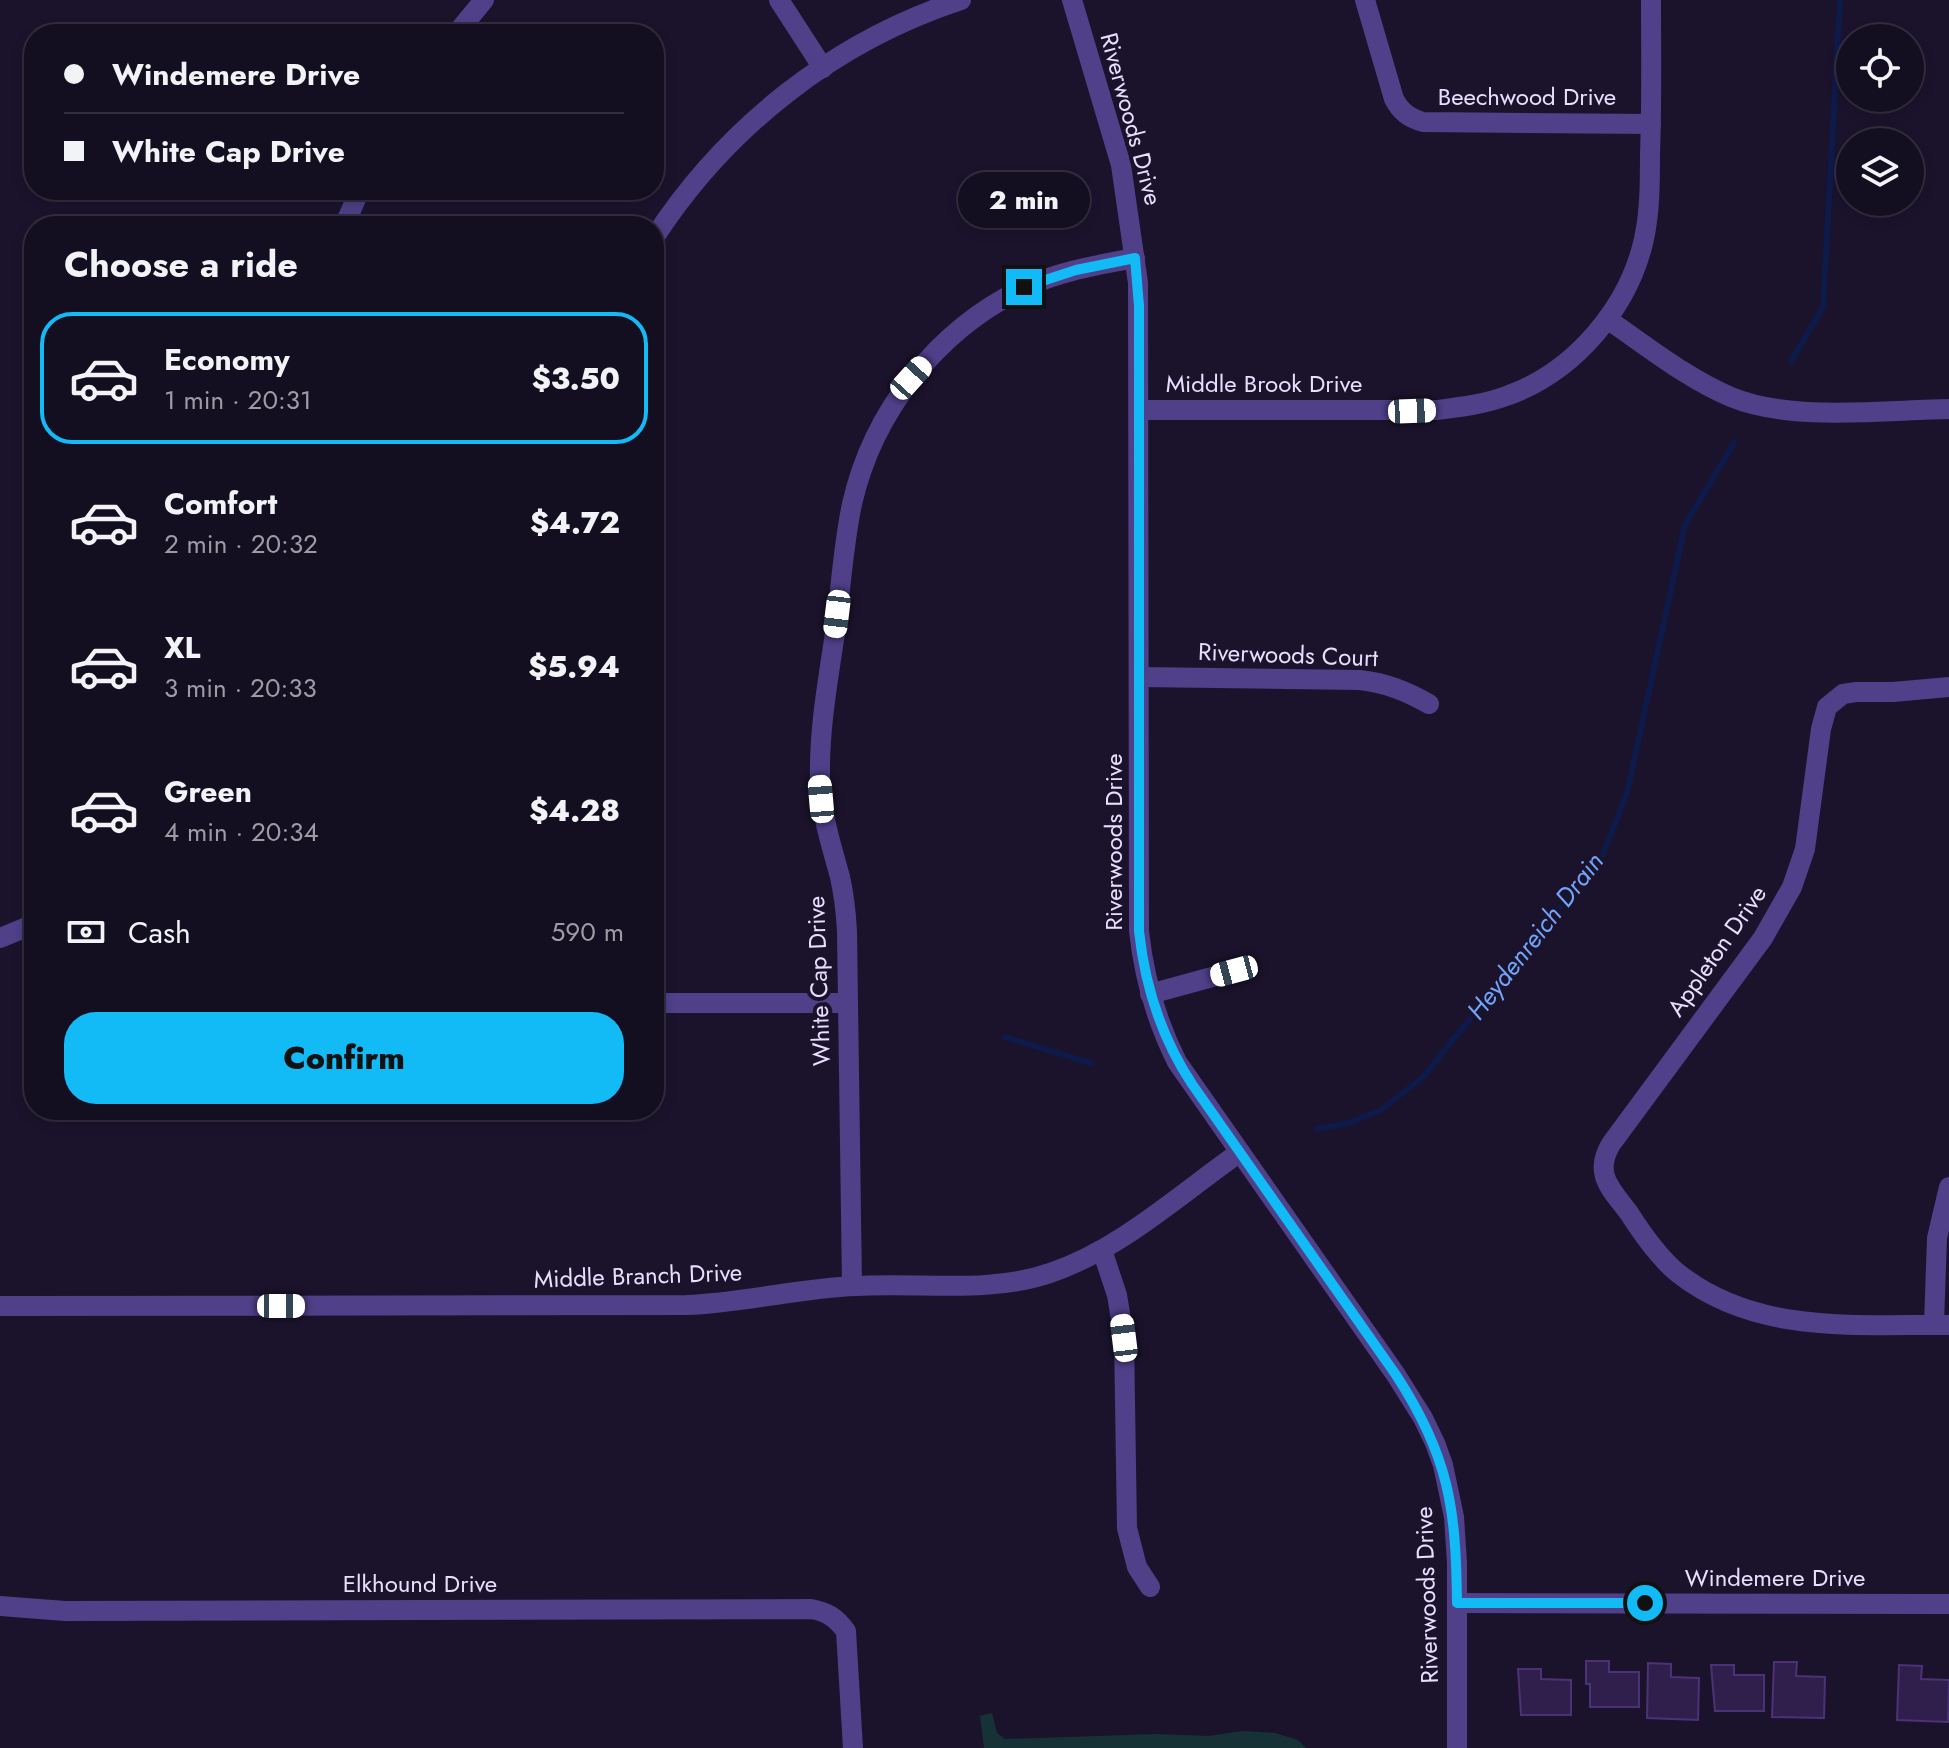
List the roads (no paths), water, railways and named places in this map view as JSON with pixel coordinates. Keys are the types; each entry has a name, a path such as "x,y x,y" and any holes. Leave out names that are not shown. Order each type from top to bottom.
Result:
{"street":[{"path":"464,24 484,0"},
{"path":"779,0 823,68"},
{"path":"664,224 694,184 745,129 823,68 891,28 961,0"},
{"name":"Riverwoods Drive","path":"1072,0 1121,165 1139,306 1139,931 1150,994 1177,1062 1396,1375 1423,1418 1443,1465 1456,1537 1457,1748"},
{"name":"Beechwood Drive","path":"1365,0 1394,99 1405,115 1423,122 1651,124"},
{"name":"Middle Brook Drive","path":"1139,410 1412,411 1483,403 1529,387 1565,363 1607,319 1628,284 1644,241 1648,218 1651,124 1651,0"},
{"name":"White Cap Drive","path":"852,1286 845,903 825,820 820,766 848,529 856,489 869,451 894,401 911,378 951,337 997,302 1048,278 1135,258"},
{"path":"1607,319 1683,371 1732,397 1755,405 1809,411 1949,409"},
{"name":"Riverwoods Court","path":"1140,677 1360,680 1381,682 1429,704"},
{"name":"Appleton Drive","path":"1942,1324 1807,1323 1736,1307 1695,1285 1662,1257 1608,1183 1602,1165 1611,1144 1763,938 1792,887 1805,849 1823,716 1834,700 1843,694 1856,692 1949,687"},
{"path":"0,938 24,928"},
{"path":"1150,994 1234,971"},
{"path":"664,1003 848,1003"},
{"name":"Middle Branch Drive","path":"0,1306 687,1305 743,1301 852,1286 969,1285 1023,1280 1048,1274 1102,1250 1240,1152"},
{"path":"1942,1324 1937,1238 1949,1187"},
{"path":"1102,1250 1117,1295 1124,1338 1127,1528 1137,1567 1150,1587"},
{"name":"Windemere Drive","path":"1457,1603 1949,1604"},
{"name":"Elkhound Drive","path":"0,1606 65,1611 811,1609 838,1619 846,1631 853,1748"}],"waterway":[{"name":"Heydenreich Drain","path":"1791,362 1823,307 1840,0"},
{"name":"Heydenreich Drain","path":"1317,1129 1349,1123 1381,1110 1423,1077 1603,854 1627,793 1685,525 1734,443"},
{"name":"Heydenreich Drain","path":"1005,1037 1091,1063"}]}
